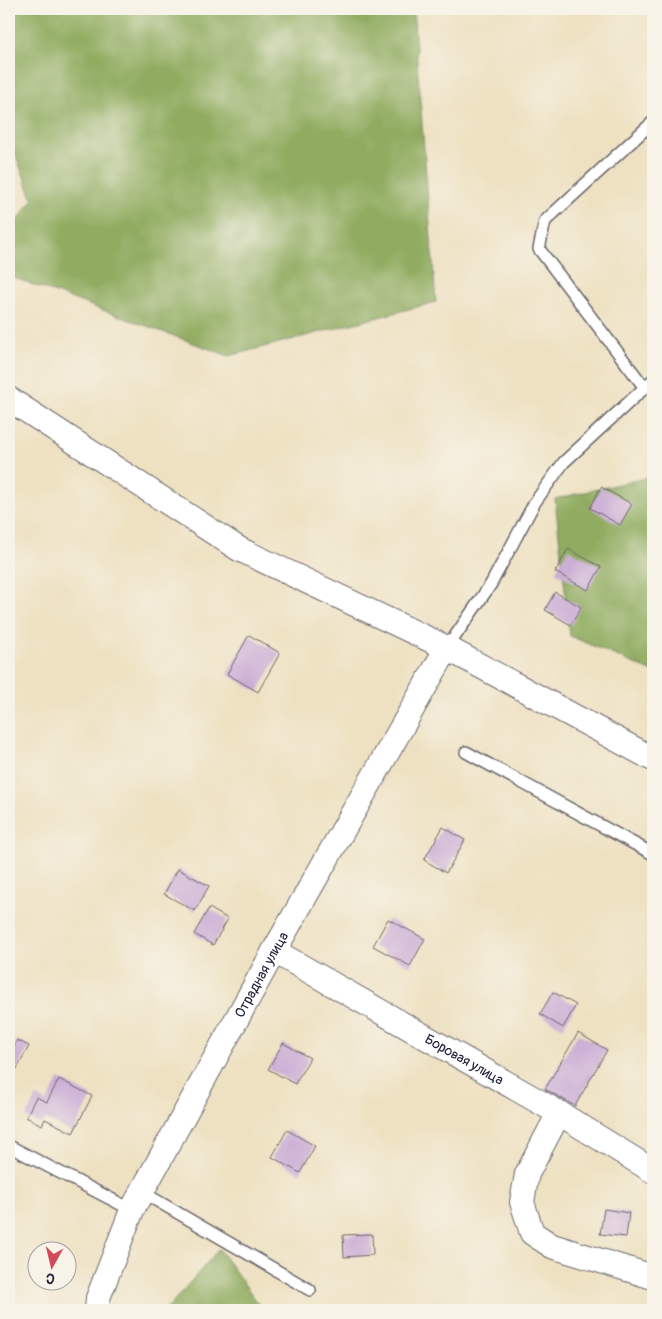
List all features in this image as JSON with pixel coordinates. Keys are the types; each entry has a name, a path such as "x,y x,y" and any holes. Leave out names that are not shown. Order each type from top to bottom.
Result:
{"street":[{"path":"9,399 239,549 447,648 653,759"},
{"name":"Отрадная улица","path":"97,1310 98,1298 137,1201 274,951 447,648"},
{"name":"Боровая улица","path":"274,951 559,1113 653,1171"},
{"path":"559,1113 527,1174 522,1202 532,1234 552,1246 653,1277"}],"lane":[{"path":"447,648 491,584 535,502 564,462 649,384 539,250 545,220 653,122"},
{"path":"466,752 653,854"},
{"path":"9,1146 137,1201 310,1290"}],"green space":[{"path":"9,9 413,9 436,302 229,356 9,276 9,231 33,200 9,138"},
{"path":"653,476 653,672 570,636 555,499"},
{"path":"219,1249 263,1310 166,1310"}],"building":[{"path":"601,487 632,504 620,525 590,508"},
{"path":"568,549 601,567 588,590 555,572"},
{"path":"555,592 581,607 571,625 545,610"},
{"path":"249,635 280,653 258,692 227,674"},
{"path":"443,827 465,840 446,873 424,860"},
{"path":"178,869 209,886 195,911 164,894"},
{"path":"209,908 228,919 213,945 194,934"},
{"path":"388,919 425,939 410,966 373,946"},
{"path":"553,992 576,1005 563,1028 540,1014"},
{"path":"578,1033 607,1050 575,1106 545,1089"},
{"path":"17,1040 29,1046 17,1069 9,1064 9,1056"},
{"path":"283,1043 310,1058 295,1084 268,1069"},
{"path":"59,1079 92,1096 73,1133 45,1119 42,1125 26,1117 36,1097 47,1102"},
{"path":"287,1130 315,1146 300,1173 272,1157"},
{"path":"604,1209 629,1213 626,1237 600,1234"},
{"path":"372,1234 373,1255 344,1257 343,1235"}]}
